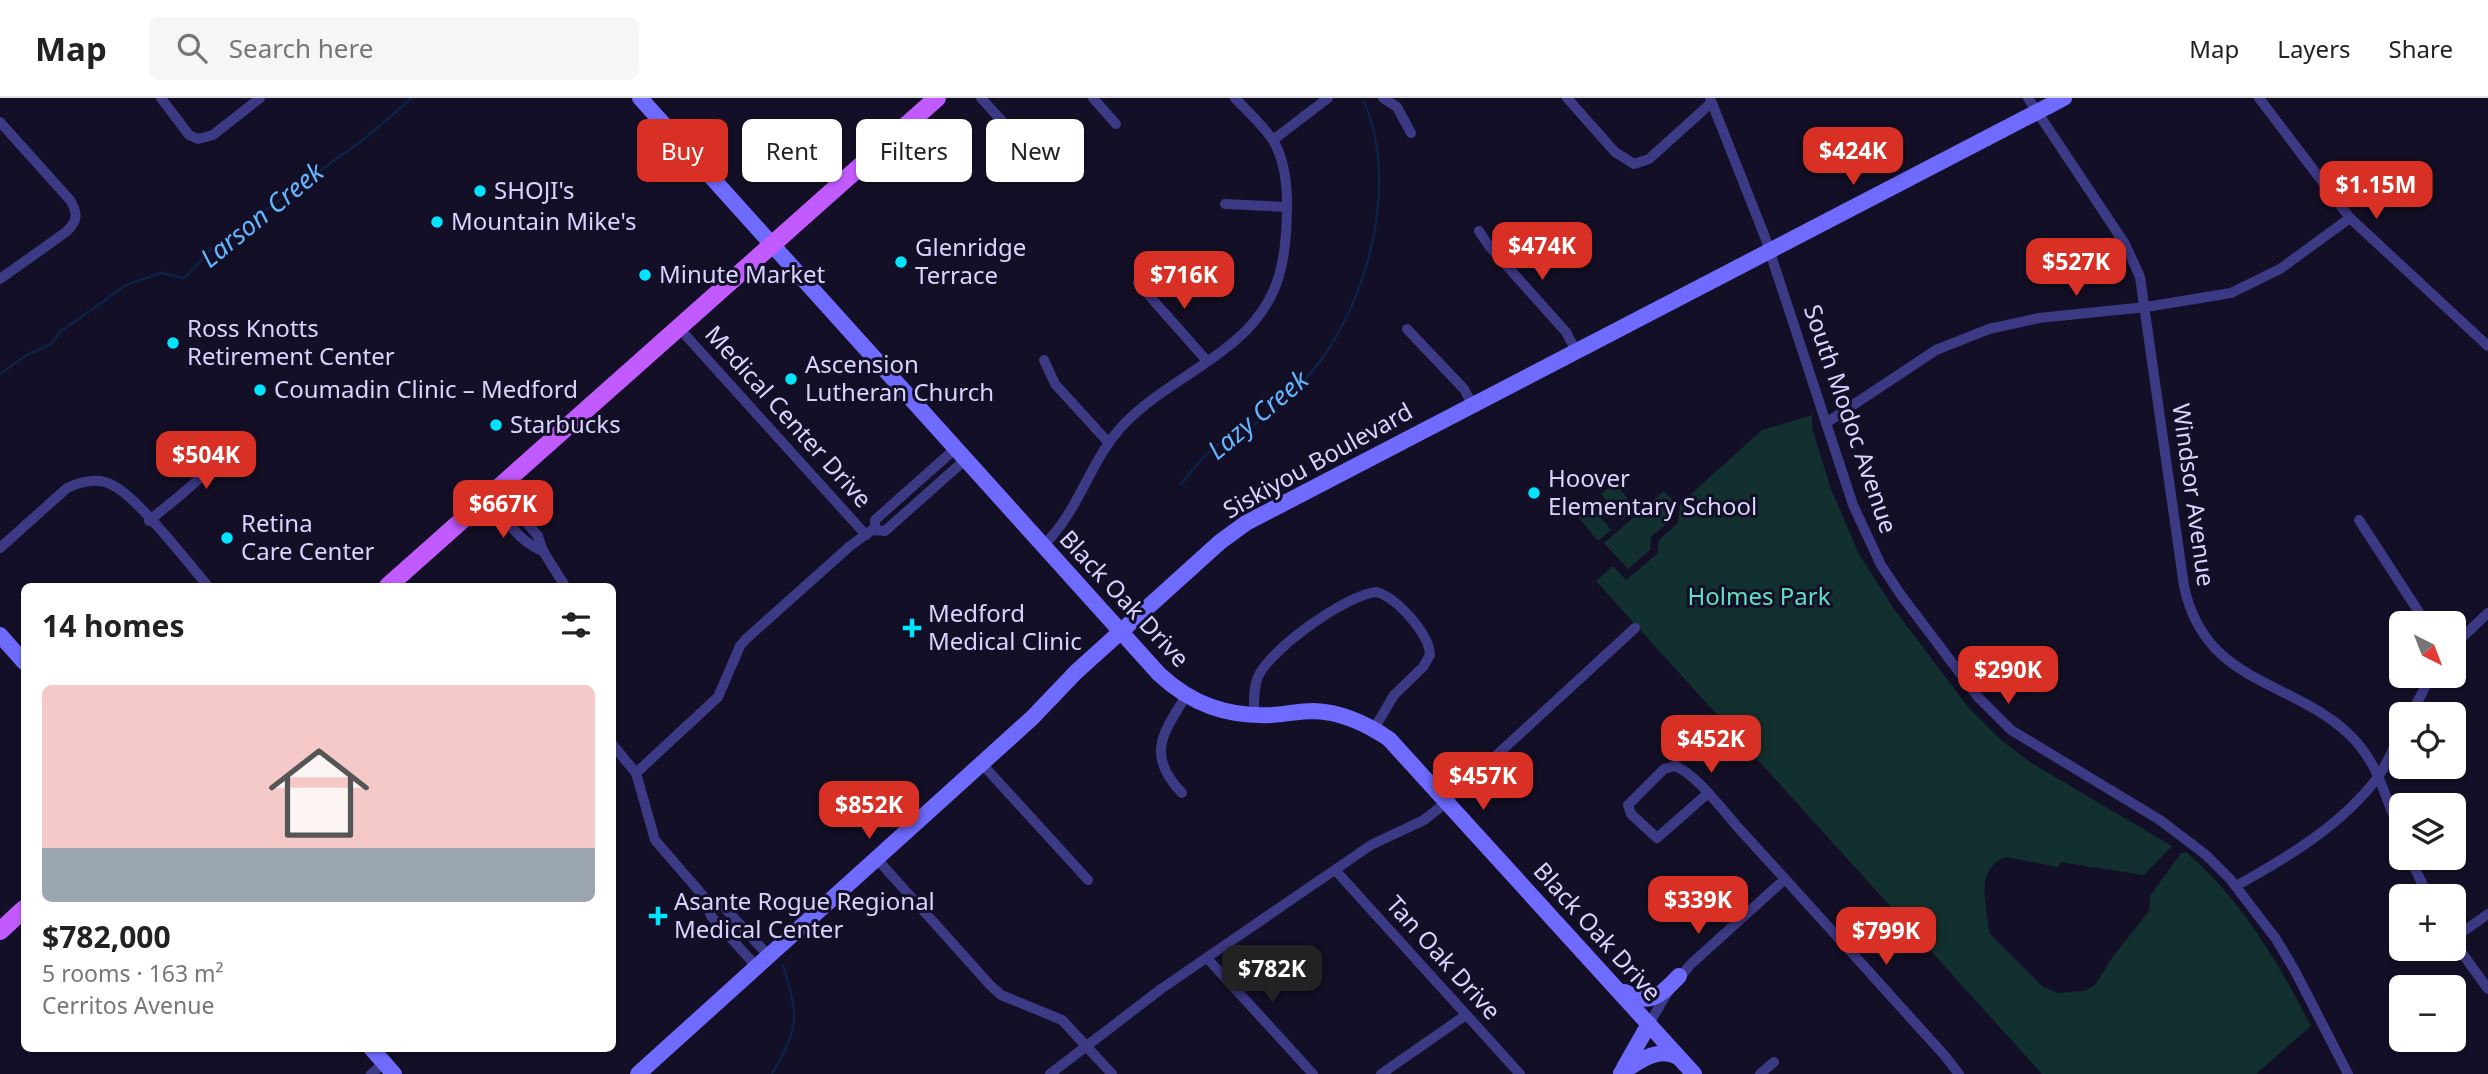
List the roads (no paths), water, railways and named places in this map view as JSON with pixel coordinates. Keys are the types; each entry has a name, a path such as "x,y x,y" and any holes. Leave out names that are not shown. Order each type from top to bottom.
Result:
{"main road":[{"path":"390,583 937,98"},
{"path":"0,931 21,912"}],"street":[{"path":"161,98 190,135 198,139 213,135 260,98"},
{"name":"Black Oak Drive","path":"640,98 1159,674 1186,696 1214,709 1254,716 1315,711 1347,717 1374,729 1405,753 1695,1074"},
{"path":"981,98 1000,119"},
{"path":"1093,98 1116,124"},
{"path":"1044,545 1072,513 1108,442 1137,412 1245,331 1274,289 1286,254 1285,178 1273,140 1235,98"},
{"path":"1273,140 1328,98"},
{"path":"1383,98 1397,107 1411,133"},
{"path":"1567,98 1615,152 1634,163 1650,159 1711,101"},
{"name":"Windsor Avenue","path":"2028,98 2133,258 2146,307 2184,586 2192,614 2220,653 2233,665 2248,676 2313,709 2341,727 2361,746 2379,775 2389,802"},
{"name":"Siskiyou Boulevard","path":"638,1074 982,764 1121,631 1246,523 2064,98"},
{"path":"2259,98 2350,218 2488,346"},
{"name":"South Modoc Avenue","path":"1711,101 1769,251 1853,505 1881,565 1978,697 1996,716 2029,743 2186,838 2236,887 2295,971 2348,1074"},
{"path":"0,122 70,200 76,220 66,232 0,279"},
{"path":"1226,204 1287,206"},
{"path":"1826,422 1936,350 1989,329 2039,318 2217,297 2246,288 2302,254 2350,218"},
{"path":"1479,231 1489,246 1566,332 1576,351"},
{"path":"1138,283 1207,361"},
{"name":"Medical Center Drive","path":"679,328 870,532"},
{"path":"1408,329 1464,389 1472,404"},
{"path":"1044,360 1055,384 1108,442"},
{"path":"149,521 213,463 224,449 227,437"},
{"name":"Medical Center Drive","path":"636,772 718,697 740,646 746,639 870,532 884,531 961,453"},
{"path":"0,548 67,488 80,482 103,481 115,486 205,583"},
{"path":"494,492 538,536 543,551 563,583"},
{"path":"2359,520 2419,611"},
{"path":"1254,716 1258,677 1273,659 1335,610 1376,592 1389,597 1425,637 1430,654 1423,667 1394,695 1374,729"},
{"path":"2466,634 2487,615"},
{"path":"1050,1074 1207,958 1371,845 1424,820 1635,628"},
{"path":"0,635 21,659"},
{"path":"1182,793 1171,781 1160,754 1166,728 1186,696"},
{"path":"616,749 636,772 650,833 705,898 711,916 762,961"},
{"path":"2236,887 2280,861 2328,827 2379,775 2389,756"},
{"path":"982,764 1087,880"},
{"path":"1707,794 1657,838 1640,824 1628,805 1632,797 1670,766 1686,772 1707,794 1785,879 1959,1074"},
{"path":"877,859 990,985 1009,998 1053,1014 1112,1074"},
{"name":"Tan Oak Drive","path":"1336,871 1520,1074"},
{"path":"1615,986 1635,998 1650,999 1785,879"},
{"path":"705,898 722,905 762,961"},
{"path":"2466,931 2488,914"},
{"path":"2466,957 2488,989"},
{"path":"1207,958 1313,1074"},
{"path":"1620,1073 1679,976"},
{"path":"1381,1074 1466,1015"},
{"path":"371,1074 389,1068 375,1052"},
{"path":"1620,1073 1657,1053 1670,1052 1679,1057"},
{"path":"1760,1074 1774,1062"}],"waterway":[{"name":"Larson Creek","path":"0,374 25,356 51,344 60,332 126,285 161,273 185,278 210,250 364,139 412,98"},
{"name":"Lazy Creek","path":"1181,484 1213,449 1254,425 1300,385 1323,358 1342,325 1358,290 1370,251 1377,212 1379,173 1375,136 1364,102"},
{"name":"Lazy Creek","path":"772,1074 788,1043 794,1021 792,998 783,965"}],"place":[{"name":"SHOJI's","path":"480,191"},
{"name":"Mountain Mike's","path":"437,222"},
{"name":"Glenridge Terrace","path":"901,262"},
{"name":"Minute Market","path":"645,275"},
{"name":"Ross Knotts Retirement Center","path":"173,343"},
{"name":"Ascension Lutheran Church","path":"791,379"},
{"name":"Coumadin Clinic – Medford","path":"260,390"},
{"name":"Starbucks","path":"496,425"},
{"name":"Hoover Elementary School","path":"1534,493"},
{"name":"Retina Care Center","path":"227,538"},
{"name":"Medford Medical Clinic","path":"912,628"},
{"name":"Asante Rogue Regional Medical Center","path":"658,916"}],"park label":[{"name":"Holmes Park","path":"1759,597"}]}
